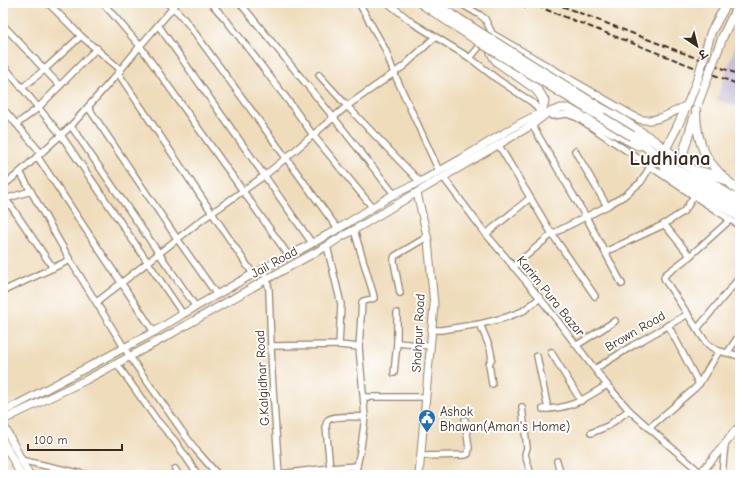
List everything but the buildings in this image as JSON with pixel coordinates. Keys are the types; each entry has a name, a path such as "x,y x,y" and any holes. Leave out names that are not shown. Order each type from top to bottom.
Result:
{"main road":[{"path":"421,3 490,48 628,132 645,145 675,158 740,202"},
{"path":"433,3 492,40 617,112 654,141 663,154 740,211"},
{"path":"672,173 666,170 663,154 687,105 698,78 711,32 727,3"},
{"path":"726,180 691,169 684,156 684,150 696,111 723,36 739,3"},
{"path":"490,48 498,62 535,88 544,101 544,110"},
{"path":"675,158 696,111"},
{"path":"696,111 698,136 702,149 708,159 726,180 740,192"}],"street":[{"path":"48,3 81,36 97,48 120,72 253,274"},
{"path":"103,3 140,46 289,256"},
{"path":"167,3 175,6 338,229"},
{"path":"211,3 227,21 313,135 373,208"},
{"path":"240,3 394,194"},
{"name":"Karim Pura Bazar","path":"359,3 384,49 441,174 486,234 540,298 607,385 629,410 648,428 702,474"},
{"path":"388,3 413,23 470,58 497,79 552,116 567,114 578,118 740,226"},
{"path":"460,3 485,19 490,36 617,112 640,119 652,120 674,112 687,105"},
{"path":"3,186 71,126 120,72 140,46 175,6"},
{"path":"3,25 60,86"},
{"path":"158,25 312,243"},
{"path":"22,88 81,36"},
{"path":"470,58 490,36"},
{"path":"97,302 212,213 264,176 347,106 404,66 435,37"},
{"path":"17,124 38,108 97,48"},
{"path":"3,65 61,135 183,314"},
{"path":"319,75 420,182"},
{"path":"88,107 217,295"},
{"path":"544,110 569,108 624,140 638,146 645,145"},
{"name":"Jail Road","path":"3,412 154,332 253,274 338,229 394,194 441,174 498,144 532,125 544,110"},
{"name":"Jail Road","path":"3,420 117,364 327,246 417,193 461,159 544,110"},
{"path":"6,112 17,124 39,155 154,332"},
{"path":"532,125 586,217 622,284"},
{"path":"71,126 196,307"},
{"path":"498,144 552,234 595,296"},
{"path":"575,151 607,206"},
{"path":"514,267 552,234 624,196 641,182 650,167"},
{"path":"20,172 70,260 130,357 186,437 218,475"},
{"path":"672,173 698,192 740,218"},
{"path":"31,191 4,198 53,268"},
{"name":"Shahpur Road","path":"417,193 427,237 434,305 419,475"},
{"path":"605,252 664,224 683,212 688,207 694,196"},
{"path":"486,234 530,198"},
{"path":"730,220 664,277 668,286 705,341 719,351 740,356"},
{"path":"664,224 690,256"},
{"path":"354,230 374,297 372,300 365,300 362,302 359,347 365,417 355,475"},
{"path":"400,293 394,258 427,237"},
{"path":"327,246 341,304 339,345"},
{"path":"3,291 70,260"},
{"name":"G.Kalgidhar Road","path":"263,269 269,290 272,382 279,474"},
{"path":"697,329 740,277"},
{"path":"432,330 480,324 504,318 523,311 540,298"},
{"path":"394,373 397,313"},
{"name":"Brown Road","path":"595,369 688,314"},
{"path":"577,346 615,321"},
{"path":"480,324 490,348 492,358 489,364 492,384"},
{"path":"668,325 699,384"},
{"path":"728,352 740,334"},
{"path":"396,343 430,346"},
{"path":"271,346 339,345 359,347"},
{"path":"648,428 699,384 719,351"},
{"path":"551,352 581,401"},
{"path":"537,356 546,409 566,407 581,401 607,385"},
{"path":"117,364 156,419 175,441 198,475"},
{"path":"82,371 86,380"},
{"path":"364,397 426,397"},
{"path":"522,407 527,448 525,454 530,475"},
{"path":"591,433 608,426 629,410"},
{"path":"329,475 326,423 328,420 335,417 365,417"},
{"path":"421,456 465,456 468,454 469,448 465,420"},
{"path":"3,424 30,475"},
{"path":"702,474 740,426"},
{"path":"3,440 21,475"},
{"path":"722,475 726,444"},
{"path":"12,458 88,475"},
{"path":"557,461 561,475"},
{"path":"279,474 307,473 329,468 357,466"},
{"path":"175,469 179,475"}],"shaded area":[{"path":"738,38 740,38 740,108 717,99"}],"railway":[{"path":"515,3 526,8"},
{"path":"529,3 740,85"},
{"path":"554,3 740,75"}],"place":[{"name":"Ashok Bhawan(Aman's Home)","path":"427,433"}],"district":[{"name":"Ludhiana","path":"670,158"}]}
